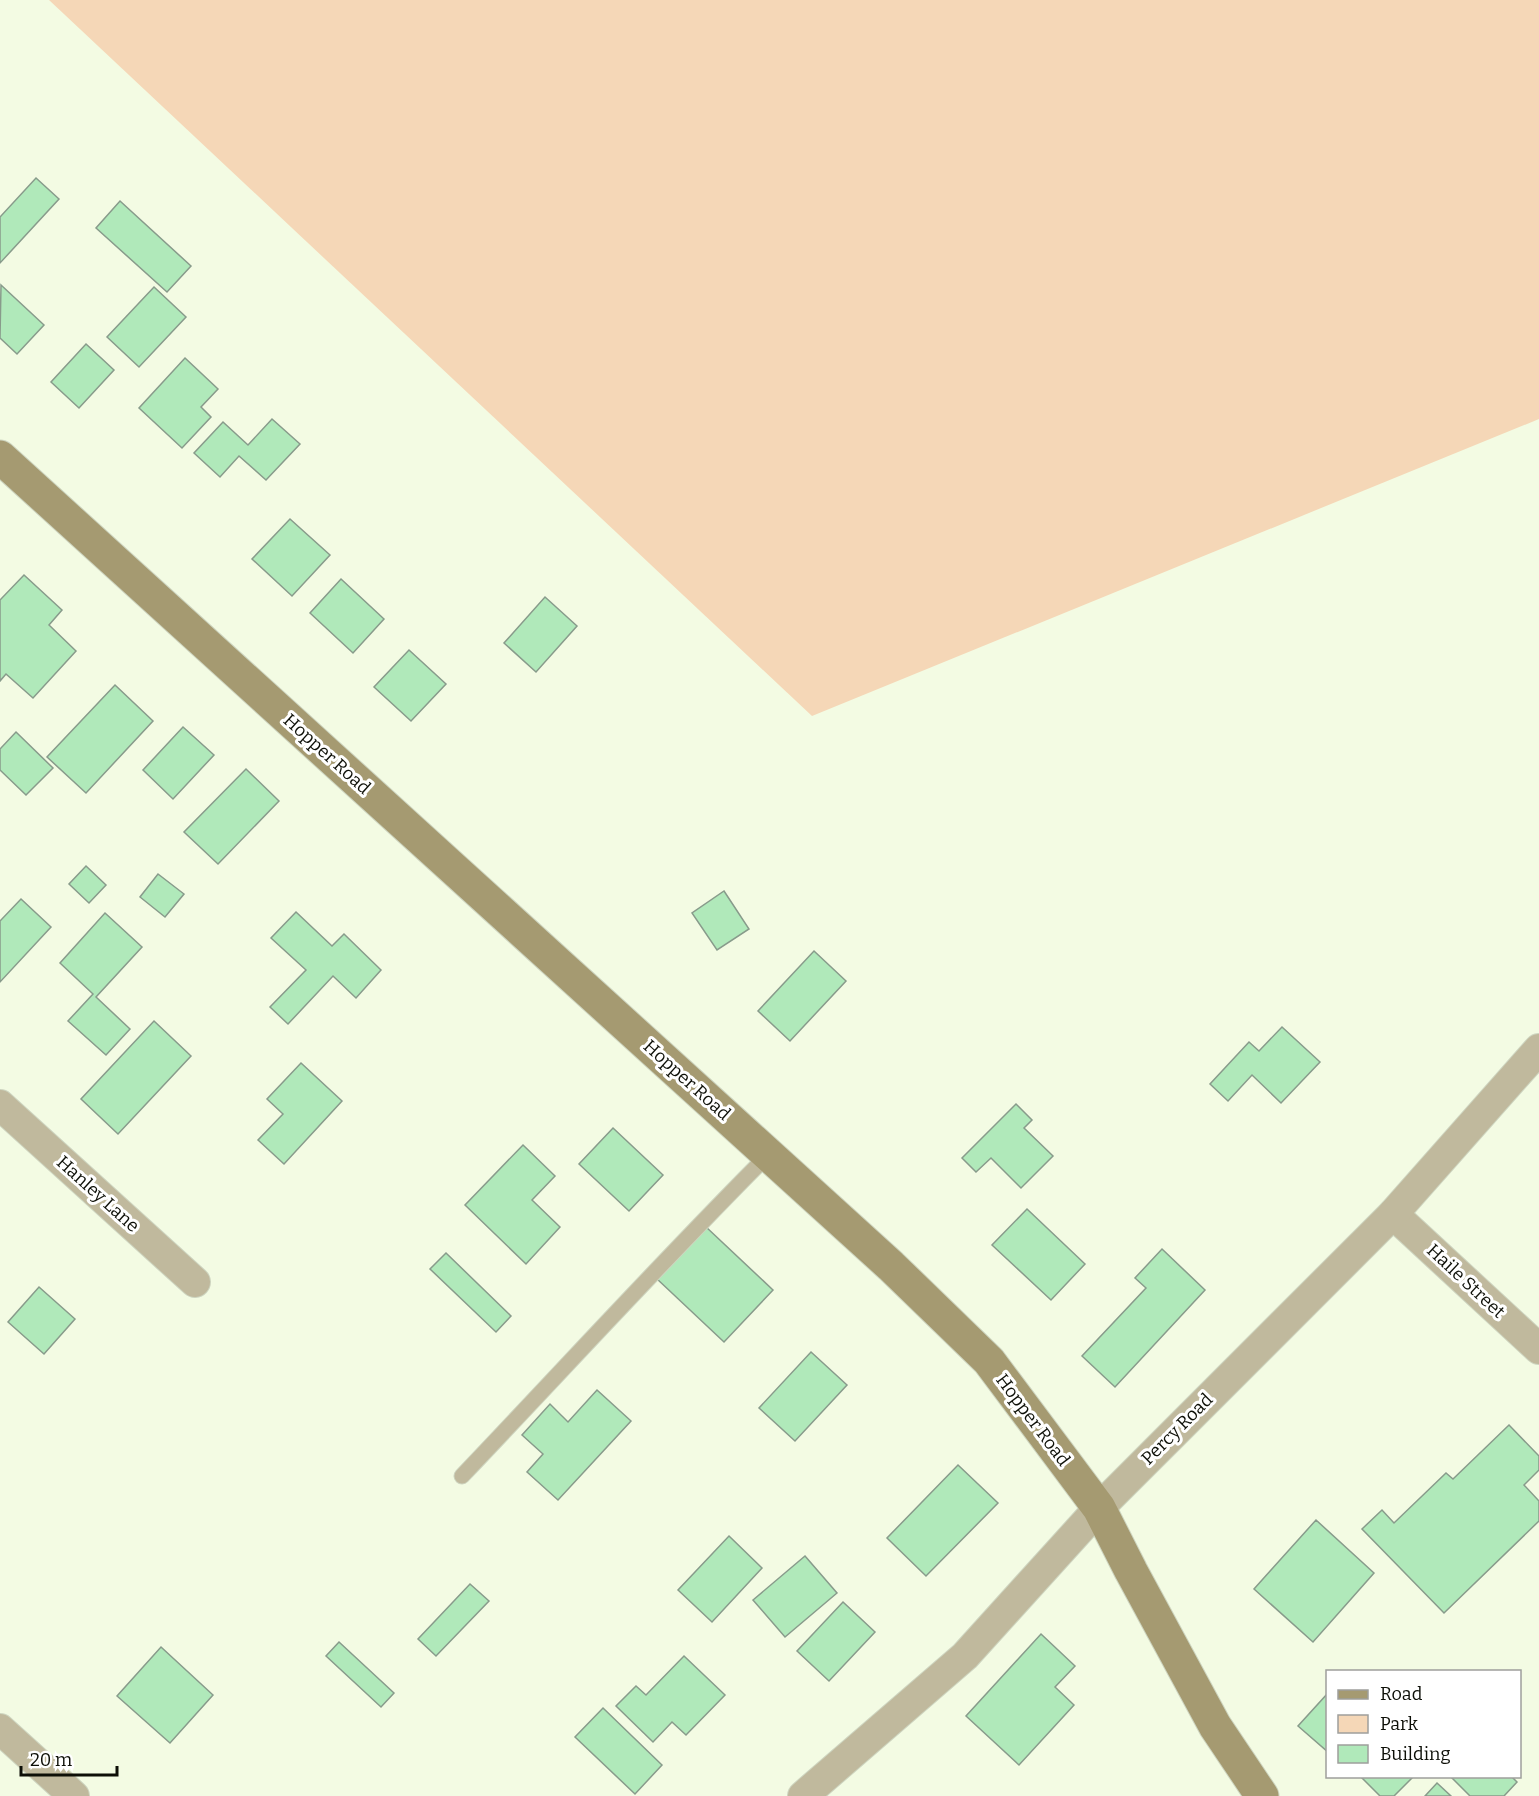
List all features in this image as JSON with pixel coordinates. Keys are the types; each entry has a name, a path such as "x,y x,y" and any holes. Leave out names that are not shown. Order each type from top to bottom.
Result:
{"main road":[{"name":"Hopper Road","path":"0,457 891,1266 989,1361 1099,1508 1215,1726 1262,1796"}],"street":[{"name":"Percy Road","path":"804,1796 965,1656 1099,1508 1393,1214 1539,1049"},
{"name":"Hanley Lane","path":"0,1105 195,1282"},
{"name":"Haile Street","path":"1393,1214 1539,1349"},
{"path":"0,1729 74,1796"}],"lane":[{"path":"462,1476 686,1237 769,1155"}],"green space":[{"path":"49,0 1539,0 1539,419 812,716"}],"building":[{"path":"36,178 59,199 0,263 0,217"},
{"path":"120,201 191,266 167,292 96,228"},
{"path":"1,285 44,325 17,354 0,338"},
{"path":"154,287 186,317 139,367 107,337"},
{"path":"86,344 114,370 79,408 51,382"},
{"path":"185,358 218,389 201,407 211,417 182,448 139,408"},
{"path":"272,419 300,444 266,480 239,456 220,477 194,453 223,422 248,445"},
{"path":"290,519 330,555 292,596 252,559"},
{"path":"24,575 62,610 49,625 76,651 33,698 6,674 0,681 0,600"},
{"path":"341,579 384,619 353,653 310,613"},
{"path":"545,597 577,626 536,672 504,643"},
{"path":"409,650 446,684 411,721 374,687"},
{"path":"115,685 153,721 86,793 47,757"},
{"path":"183,727 214,755 173,799 143,770"},
{"path":"16,732 53,768 26,795 0,770 0,749"},
{"path":"246,769 279,801 218,864 184,832"},
{"path":"86,866 106,885 89,903 69,884"},
{"path":"158,874 184,894 165,917 140,897"},
{"path":"724,891 749,929 717,950 692,913"},
{"path":"21,899 51,927 0,982 0,921"},
{"path":"296,912 332,946 344,934 381,970 356,998 333,976 288,1024 270,1007 306,970 271,938"},
{"path":"105,913 142,947 96,997 130,1029 106,1055 68,1021 93,994 60,963"},
{"path":"814,951 846,981 790,1041 758,1011"},
{"path":"154,1021 191,1056 118,1134 81,1099"},
{"path":"1282,1027 1320,1062 1281,1103 1252,1075 1228,1101 1210,1084 1249,1042 1259,1051"},
{"path":"301,1063 342,1101 284,1164 258,1140 283,1114 267,1099"},
{"path":"1016,1104 1032,1120 1024,1128 1053,1156 1021,1188 991,1158 976,1172 962,1158"},
{"path":"613,1128 663,1175 629,1211 579,1164"},
{"path":"523,1145 555,1176 532,1200 560,1227 526,1264 465,1205"},
{"path":"1027,1209 1085,1264 1051,1300 992,1245"},
{"path":"705,1226 773,1290 724,1342 656,1278"},
{"path":"1162,1249 1205,1290 1115,1387 1082,1356 1146,1288 1135,1278"},
{"path":"446,1253 511,1316 496,1332 430,1269"},
{"path":"39,1287 75,1319 44,1354 8,1322"},
{"path":"811,1352 847,1385 795,1441 759,1408"},
{"path":"597,1390 631,1421 558,1500 527,1472 543,1454 522,1435 550,1404 568,1422"},
{"path":"1509,1425 1539,1456 1539,1470 1524,1485 1539,1501 1539,1521 1444,1613 1362,1529 1382,1510 1394,1523 1446,1473 1453,1479"},
{"path":"958,1465 998,1503 926,1576 887,1538"},
{"path":"1316,1520 1374,1573 1313,1642 1254,1589"},
{"path":"729,1536 762,1568 712,1622 678,1590"},
{"path":"805,1556 837,1593 785,1637 753,1600"},
{"path":"470,1584 489,1601 436,1656 418,1639"},
{"path":"843,1602 875,1632 829,1681 797,1651"},
{"path":"1041,1634 1075,1666 1055,1687 1074,1705 1019,1765 966,1716"},
{"path":"339,1642 394,1693 381,1707 326,1656"},
{"path":"161,1647 213,1695 170,1743 117,1696"},
{"path":"684,1656 725,1695 686,1735 672,1722 653,1742 616,1706 636,1686 646,1695"},
{"path":"1326,1695 1326,1750 1298,1726"},
{"path":"603,1708 662,1765 635,1794 575,1737"},
{"path":"1362,1778 1412,1778 1394,1796 1380,1796"},
{"path":"1452,1778 1513,1778 1517,1782 1504,1796 1470,1796"},
{"path":"1437,1783 1451,1796 1425,1796"}]}
